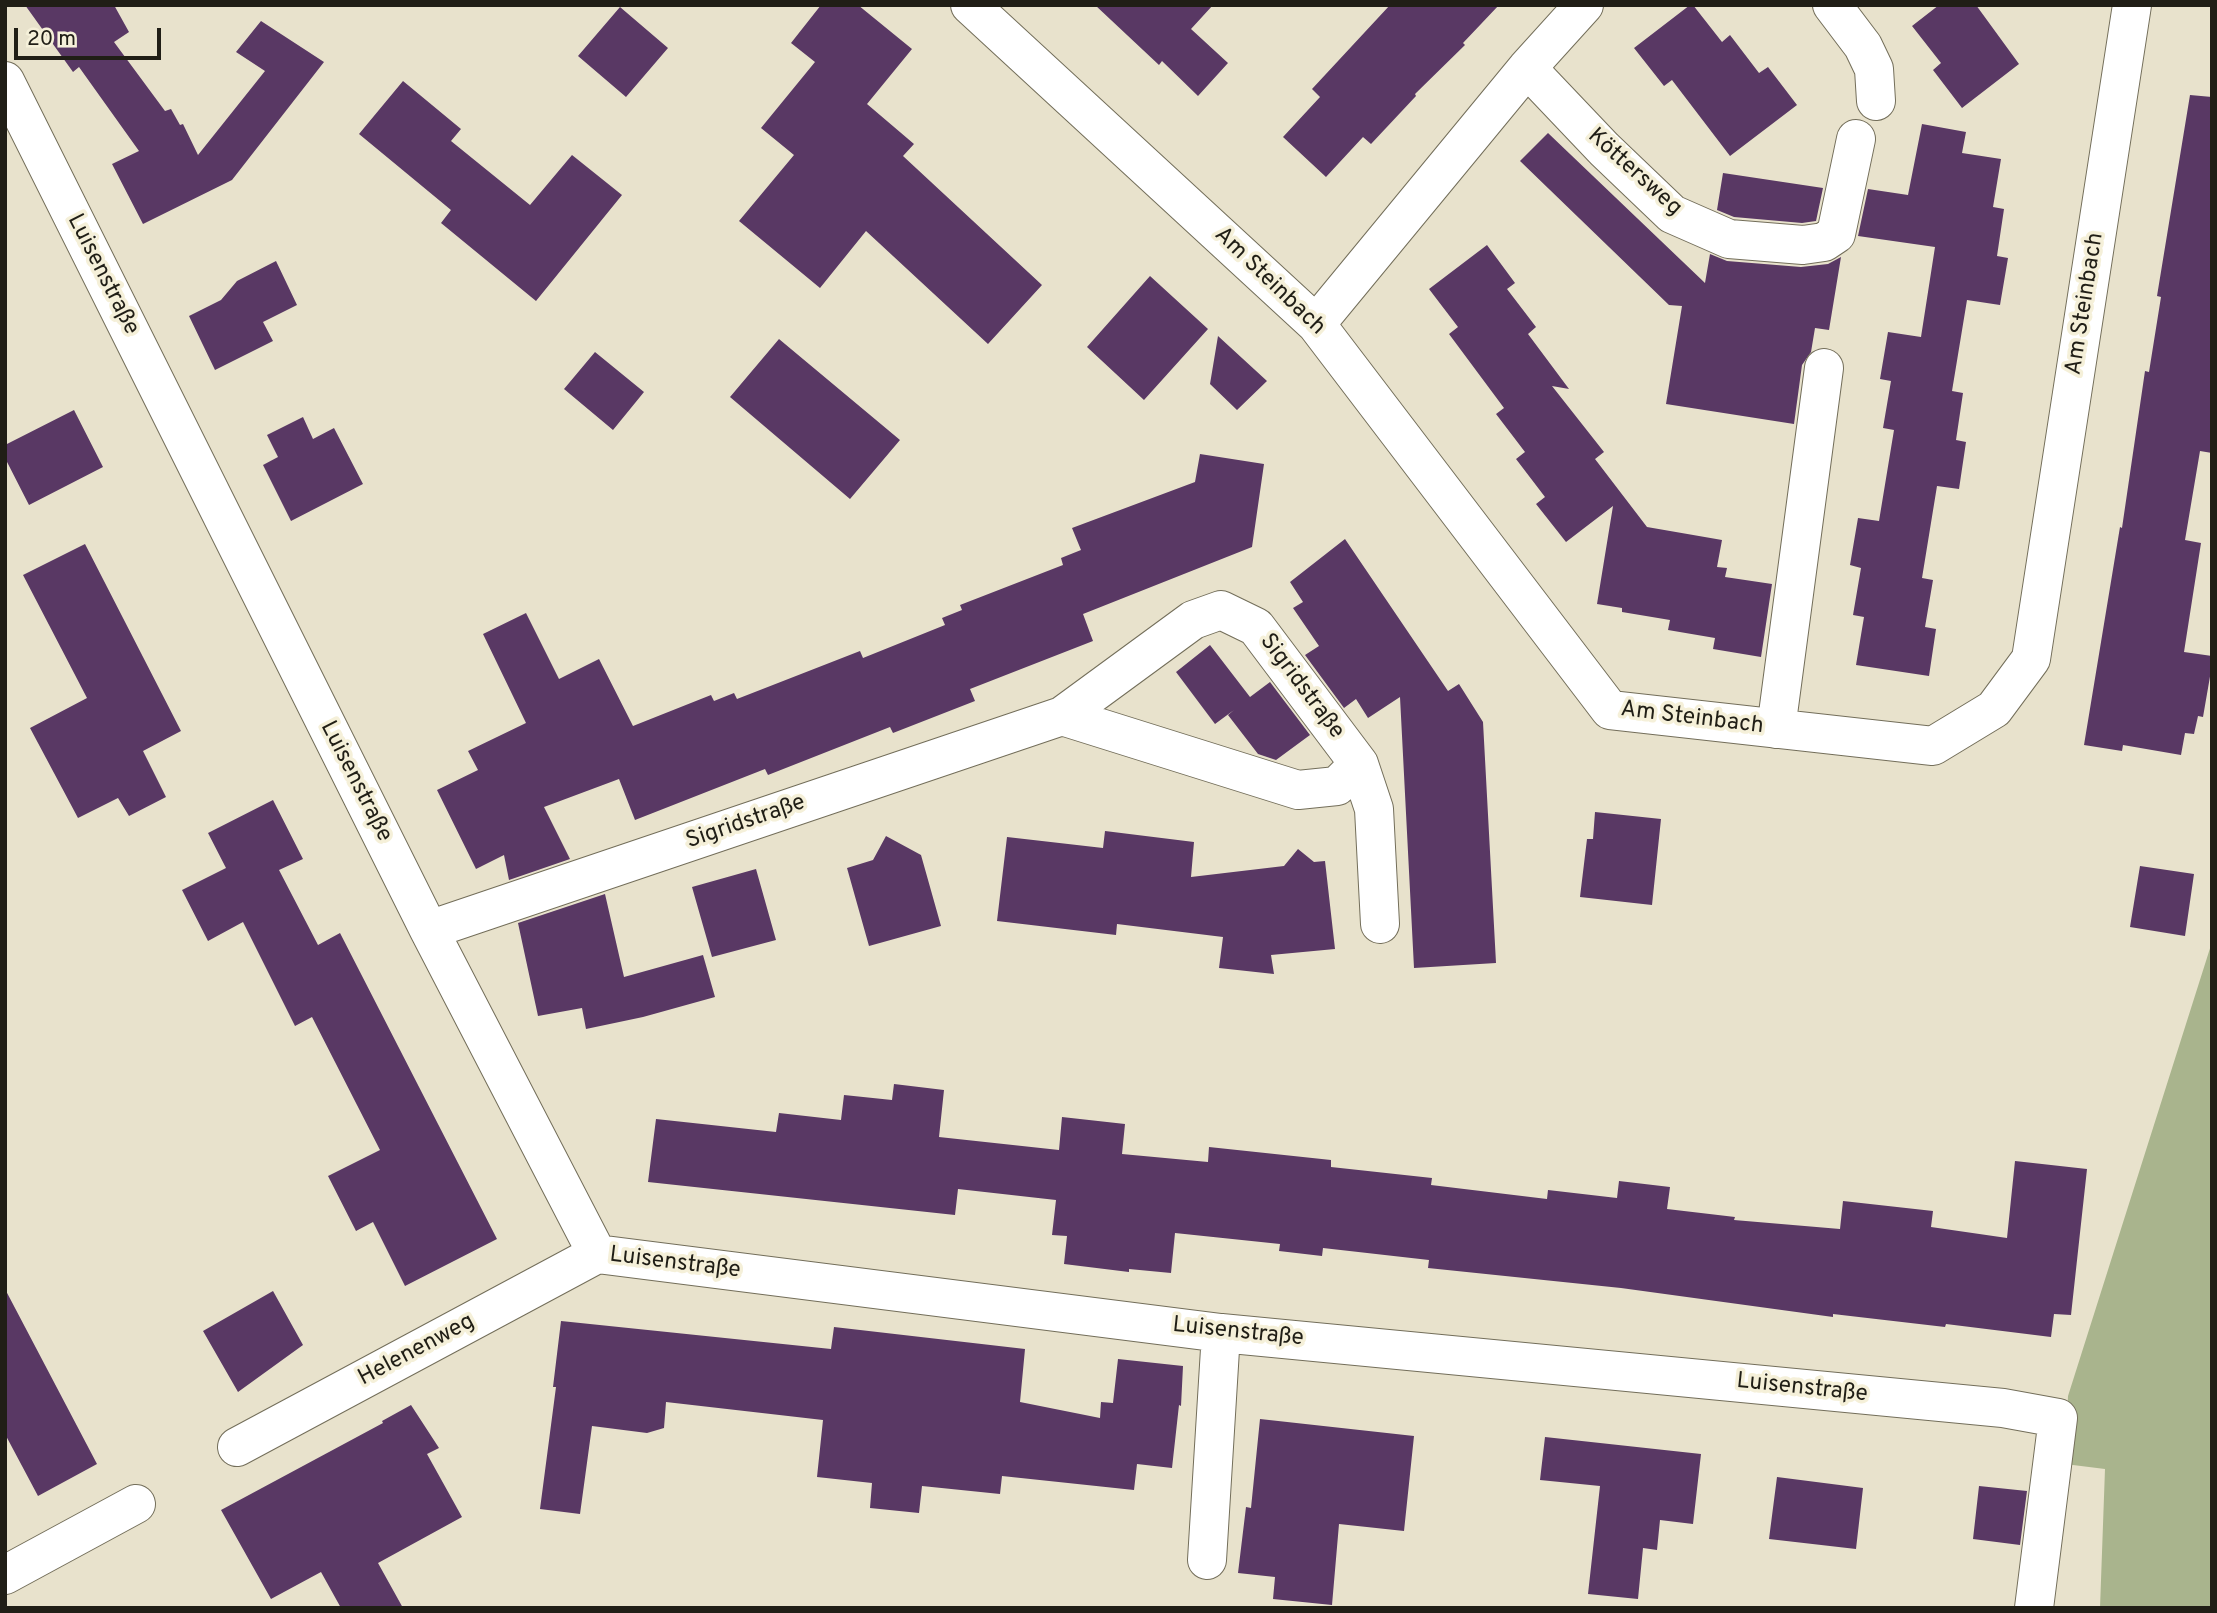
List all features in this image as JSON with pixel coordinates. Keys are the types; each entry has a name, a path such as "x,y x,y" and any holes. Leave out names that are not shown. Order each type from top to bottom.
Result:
{"street":[{"name":"Am Steinbach","path":"970,5 1316,324 1611,710 1933,746 1994,709 2031,659 2132,5"},
{"path":"1316,324 1527,68 1584,5"},
{"path":"1832,5 1863,46 1874,69 1876,101"},
{"name":"Köttersweg","path":"1527,68 1604,149 1672,214 1729,239 1803,245 1824,242 1836,234 1856,139"},
{"name":"Luisenstraße","path":"5,81 429,930 597,1254 1220,1333 2003,1408 2058,1418 2034,1608"},
{"path":"1776,729 1824,368"},
{"name":"Sigridstraße","path":"429,930 1062,716 1193,620 1221,610 1256,627 1359,764 1374,809 1380,924"},
{"path":"1062,716 1298,789 1337,786 1359,764"},
{"name":"Helenenweg","path":"237,1447 597,1254"},
{"path":"1208,1560 1220,1333"},
{"path":"5,1575 136,1504"}],"green space":[{"path":"2212,942 2212,1608 2100,1608 2105,1469 2065,1464 2068,1396"}],"building":[{"path":"25,5 114,5 129,32 114,42 165,111 171,109 180,125 183,124 198,155 265,71 236,52 261,21 324,62 232,180 143,224 112,164 139,151 79,67 73,72"},
{"path":"821,5 858,5 912,49 867,104 914,144 903,156 1042,285 988,344 866,231 820,288 739,221 794,155 761,128 815,62 791,43"},
{"path":"1095,5 1213,5 1191,29 1228,63 1198,96 1162,61 1159,65"},
{"path":"1390,5 1499,5 1371,144 1363,137 1326,177 1283,137 1320,97 1312,89"},
{"path":"1693,5 1722,42 1730,35 1759,73 1768,67 1797,105 1730,156 1672,80 1664,86 1634,48"},
{"path":"1939,5 1976,5 2019,64 1962,108 1933,70 1941,63 1912,26"},
{"path":"620,7 668,48 626,97 578,56"},
{"path":"403,81 461,129 451,141 530,205 572,155 622,195 536,301 441,223 451,210 359,134"},
{"path":"2190,95 2212,97 2212,453 2200,451 2185,540 2201,543 2184,652 2212,656 2212,665 2203,717 2198,716 2194,734 2185,733 2181,755 2123,745 2122,751 2084,745 2120,527 2122,528 2145,371 2149,372 2161,297 2157,296"},
{"path":"1922,124 1966,132 1962,153 2001,159 1993,207 2004,209 1997,256 2008,258 2000,305 1967,300 1952,391 1963,393 1956,440 1966,442 1959,489 1937,486 1922,578 1933,580 1925,627 1936,629 1929,676 1856,665 1864,617 1853,615 1861,568 1850,565 1858,518 1879,521 1894,430 1883,428 1891,381 1880,379 1888,332 1921,337 1935,247 1858,236 1868,189 1908,195"},
{"path":"1548,133 1705,283 1710,254 1727,261 1801,267 1828,264 1841,257 1829,330 1815,328 1811,352 1802,365 1794,424 1666,404 1682,306 1669,305 1520,161"},
{"path":"1723,173 1823,188 1816,221 1802,223 1734,217 1717,210"},
{"path":"1487,245 1515,283 1507,289 1536,327 1528,334 1569,389 1552,386 1604,452 1595,459 1647,527 1722,540 1717,567 1727,568 1725,577 1772,584 1761,657 1713,649 1715,638 1668,630 1670,620 1622,612 1622,608 1597,604 1613,506 1566,542 1536,504 1545,497 1516,459 1525,452 1496,414 1504,408 1449,334 1458,327 1429,289"},
{"path":"276,261 297,305 263,322 273,341 215,370 189,316 221,300 237,281"},
{"path":"1150,276 1208,329 1144,400 1087,347"},
{"path":"1218,336 1267,381 1237,410 1210,384"},
{"path":"779,339 900,440 850,499 730,397"},
{"path":"595,352 644,392 613,430 564,389"},
{"path":"74,410 103,467 29,505 5,458 5,445"},
{"path":"303,417 313,439 334,428 363,484 291,521 263,465 278,457 267,435"},
{"path":"1200,454 1264,464 1252,547 1083,614 1093,641 970,689 975,701 893,733 890,727 768,775 765,769 635,820 619,779 544,807 570,859 509,880 504,855 476,869 437,790 478,770 468,751 526,723 483,634 526,613 559,679 599,659 633,726 711,695 714,701 734,693 737,699 860,651 863,658 945,625 942,618 962,610 960,605 1063,565 1061,558 1081,550 1072,528 1195,482"},
{"path":"1345,539 1448,691 1459,684 1483,722 1496,963 1414,968 1400,697 1368,718 1356,699 1344,708 1305,655 1319,646 1293,608 1303,602 1290,582"},
{"path":"85,544 181,731 143,751 166,797 129,816 118,798 78,818 30,728 87,698 23,575"},
{"path":"1210,645 1250,697 1270,682 1310,735 1276,760 1258,754 1228,715 1234,710 1215,724 1176,672"},
{"path":"273,800 303,859 279,870 318,945 340,933 497,1239 405,1286 373,1222 356,1231 328,1176 380,1150 312,1017 295,1026 243,922 208,941 182,890 226,868 208,833"},
{"path":"1595,812 1661,819 1652,905 1580,897 1587,839 1593,839"},
{"path":"1105,831 1194,842 1191,877 1284,866 1298,849 1314,862 1325,861 1335,949 1271,955 1274,974 1219,968 1223,937 1117,924 1116,935 997,921 1007,837 1103,848"},
{"path":"886,836 921,855 941,926 869,946 847,868 873,860"},
{"path":"2140,866 2194,874 2185,936 2130,927"},
{"path":"756,869 776,940 712,957 692,887"},
{"path":"605,894 624,977 703,955 715,997 586,1029 582,1008 538,1016 518,923"},
{"path":"894,1084 944,1090 939,1137 1059,1150 1062,1117 1125,1124 1122,1154 1208,1162 1209,1147 1331,1160 1331,1167 1432,1178 1431,1185 1547,1199 1548,1190 1617,1198 1619,1181 1670,1187 1667,1209 1735,1217 1734,1220 1840,1229 1843,1201 1933,1211 1931,1227 2007,1238 2015,1161 2087,1169 2071,1315 2054,1314 2051,1337 1946,1324 1945,1327 1833,1314 1833,1317 1621,1288 1428,1268 1429,1260 1323,1248 1322,1256 1279,1251 1280,1244 1175,1233 1171,1273 1129,1269 1129,1272 1064,1264 1067,1236 1052,1235 1056,1200 958,1189 955,1215 648,1182 656,1119 776,1132 779,1113 841,1120 844,1095 892,1100"},
{"path":"5,1289 97,1464 38,1496 5,1434"},
{"path":"273,1291 303,1345 238,1392 203,1331"},
{"path":"561,1321 831,1349 834,1327 1025,1349 1020,1402 1100,1418 1101,1402 1113,1403 1118,1359 1183,1366 1181,1406 1179,1405 1172,1468 1137,1464 1134,1490 1002,1476 1000,1494 922,1486 919,1513 870,1508 872,1483 817,1477 823,1420 666,1402 664,1428 647,1433 592,1426 580,1514 540,1509 556,1387 553,1387"},
{"path":"411,1405 439,1448 427,1454 462,1517 378,1563 403,1608 341,1608 321,1572 271,1599 221,1510 383,1423 382,1421"},
{"path":"1260,1419 1414,1436 1404,1531 1339,1524 1332,1605 1273,1599 1275,1577 1238,1573 1246,1507 1251,1508"},
{"path":"1545,1437 1701,1454 1693,1524 1660,1520 1657,1550 1643,1548 1638,1599 1588,1594 1600,1486 1540,1480"},
{"path":"1777,1477 1863,1488 1856,1549 1769,1539"},
{"path":"1979,1486 2027,1491 2020,1545 1973,1539"}]}
